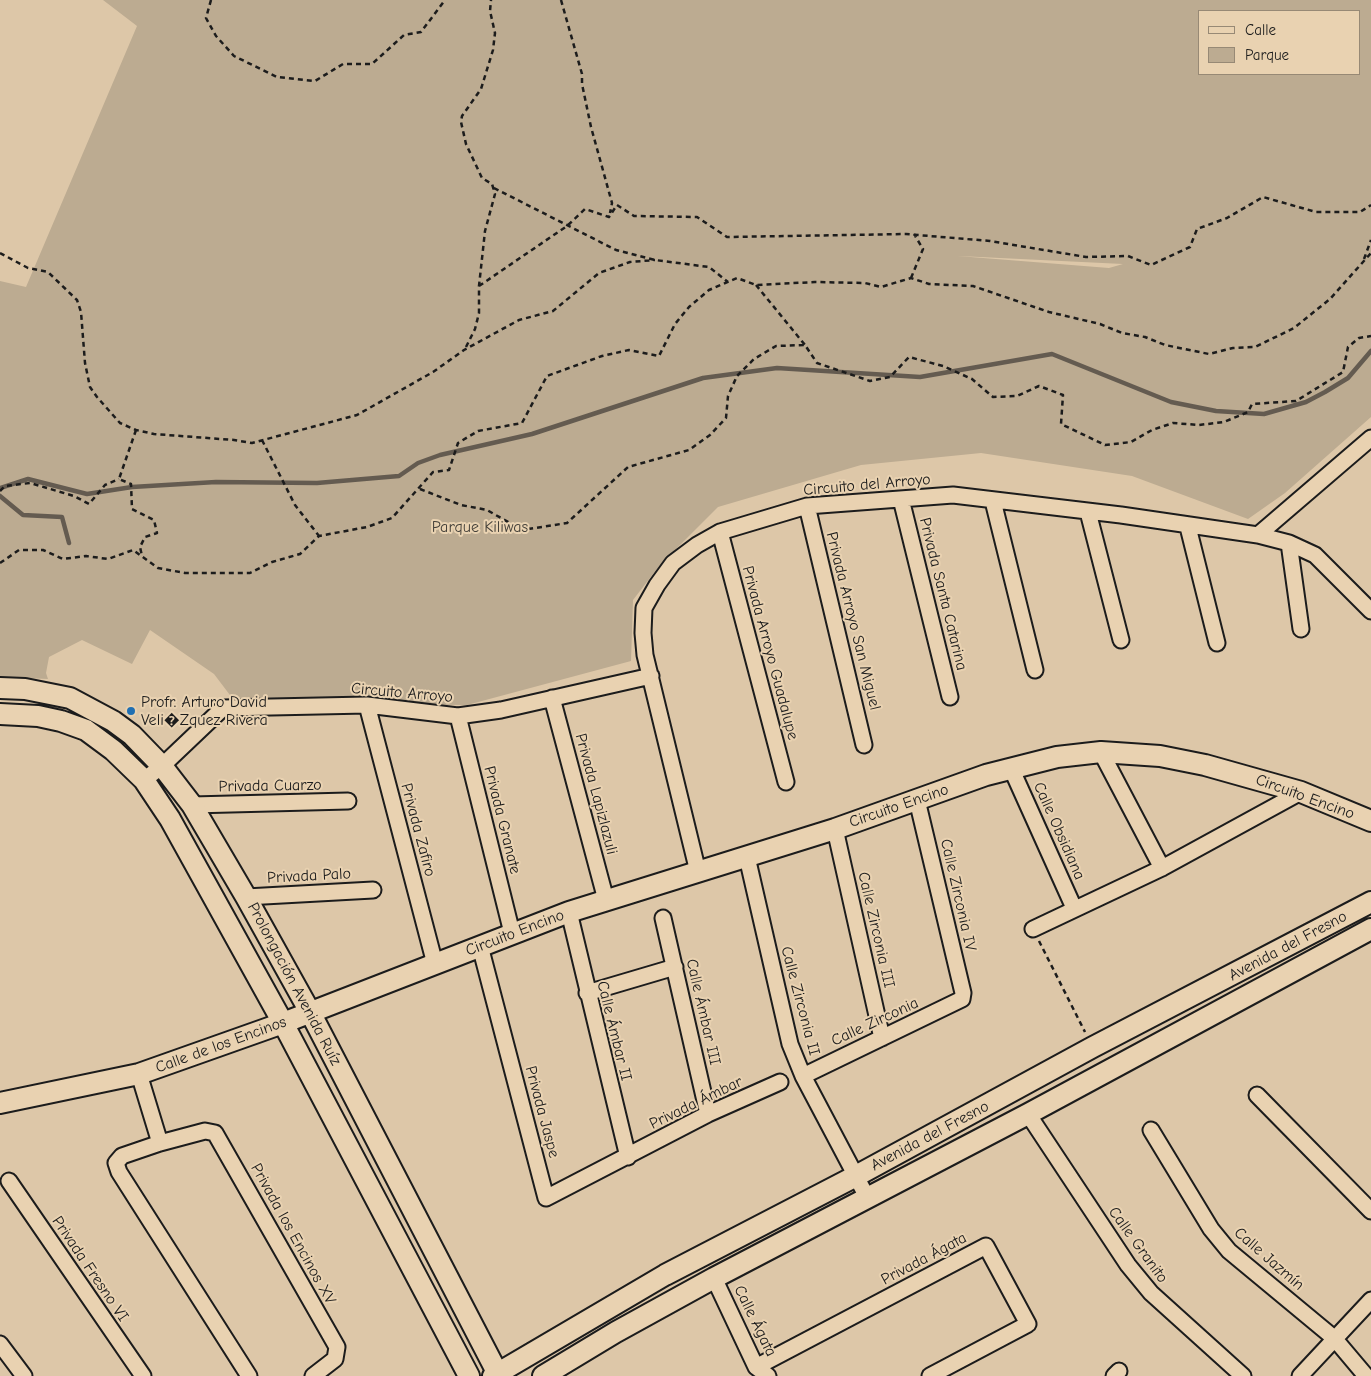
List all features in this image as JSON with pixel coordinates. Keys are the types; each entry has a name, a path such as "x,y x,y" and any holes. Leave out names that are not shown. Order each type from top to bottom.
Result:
{"street":[{"path":"1258,536 1371,438"},
{"name":"Circuito del Arroyo","path":"698,872 644,648 644,608 657,585 673,563 697,545 720,532 807,506 952,495 1258,536 1289,543 1316,554 1371,611"},
{"name":"Privada Santa Catarina","path":"901,499 950,697"},
{"path":"993,501 1035,670"},
{"name":"Privada Arroyo San Miguel","path":"807,506 864,745"},
{"path":"1088,512 1122,640"},
{"path":"1188,527 1217,643"},
{"name":"Privada Arroyo Guadalupe","path":"720,532 786,782"},
{"path":"1289,543 1301,629"},
{"name":"Circuito Arroyo","path":"144,780 162,766 223,708 367,705 458,716 501,710 651,676"},
{"name":"Prolongación Avenida Ruíz","path":"0,688 25,689 70,698 113,721 132,735 162,766 192,805 310,1012 496,1375"},
{"name":"Privada Lapizlazuli","path":"552,698 606,900"},
{"name":"Privada Zafiro","path":"367,705 435,964"},
{"name":"Prolongación Avenida Ruíz","path":"0,714 38,716 61,720 86,730 113,750 144,780 170,819 283,1023 468,1376"},
{"name":"Privada Granate","path":"458,716 512,933"},
{"path":"1101,752 1162,868"},
{"name":"Circuito Encino","path":"435,964 569,912 835,829 1011,768 1056,756 1101,752 1160,756 1205,765 1301,792 1371,821"},
{"name":"Calle Obsidiana","path":"1011,768 1074,908"},
{"name":"Calle Obsidiana","path":"1033,929 1162,868 1301,792"},
{"name":"Calle Zirconia IV","path":"917,800 963,993 962,998"},
{"name":"Privada Cuarzo","path":"192,805 348,802"},
{"name":"Calle Zirconia III","path":"835,829 882,1038"},
{"name":"Calle Zirconia II","path":"747,857 790,1044 803,1076 868,1198"},
{"name":"Privada Palo","path":"246,897 373,890"},
{"name":"Avenida del Fresno","path":"496,1375 665,1275 856,1176 1093,1047 1371,902"},
{"name":"Calle Ámbar II","path":"569,912 628,1157"},
{"name":"Calle Ámbar III","path":"662,918 708,1114"},
{"name":"Avenida del Fresno","path":"543,1376 616,1332 714,1278 1028,1114 1371,929"},
{"name":"Privada Jaspe","path":"480,946 546,1198 628,1157"},
{"name":"Calle de los Encinos","path":"0,1104 139,1074 283,1023 435,964"},
{"path":"587,993 675,967"},
{"name":"Calle Zirconia","path":"803,1076 962,998"},
{"path":"139,1074 160,1143 122,1156 116,1162 119,1172 249,1376"},
{"name":"Privada Ámbar","path":"628,1157 708,1114 780,1082"},
{"path":"1257,1095 1371,1211"},
{"name":"Calle Granito","path":"1028,1114 1128,1265 1151,1293 1243,1376"},
{"name":"Calle Jazmín","path":"1151,1130 1212,1229 1229,1250 1334,1338 1366,1376"},
{"name":"Privada los Encinos XV","path":"160,1143 205,1131 215,1133 337,1347 335,1359 314,1376"},
{"name":"Privada Fresno VI","path":"9,1181 142,1376"},
{"name":"Privada Ágata","path":"756,1367 986,1246 1028,1324 930,1376"},
{"name":"Calle Ágata","path":"714,1278 756,1367 768,1376"},
{"path":"1300,1376 1371,1300"},
{"path":"0,1344 24,1376"}],"path":[{"path":"211,0 206,18 216,36 234,56 277,77 315,81 343,64 372,64 404,35 421,32 445,0"},
{"path":"491,0 490,11 495,33 493,50 481,88 472,104 462,116 461,122 462,133 482,178 494,188 616,250 655,260 709,268 728,282"},
{"path":"561,0 582,74 590,127 612,203 609,217"},
{"path":"464,350 475,329 479,312 479,286 485,231 495,194 494,188"},
{"path":"609,217 617,205 634,216 697,217 727,236 914,234 990,240 1086,257 1128,256 1151,265 1190,247 1197,229 1227,218 1262,197 1316,212 1360,212 1371,205"},
{"path":"479,286 567,226 585,209 609,217"},
{"path":"911,278 923,249 914,234"},
{"path":"1364,260 1371,240"},
{"path":"0,253 28,268 48,272 74,296 81,312 85,363 90,387 97,398 120,423 136,430 154,434 252,443 357,415 433,372 464,350 519,320 553,311 599,273 630,262 655,260"},
{"path":"0,563 19,550 43,550 63,559 86,556 108,559 133,550 158,568 185,574 250,573 272,562 300,554 320,536 367,527 392,518 420,489 433,472 449,470 458,443 478,431 522,423 547,376 602,356 630,350 659,356 675,324 689,308 709,290 737,278 756,285 815,282 865,283 882,288 911,278 929,284 973,286 1049,312 1100,324 1122,333 1209,354 1233,348 1256,347 1294,328 1330,299 1371,253"},
{"path":"756,285 805,345 817,363 870,381 890,377 909,357 943,366 972,379 993,397 1017,396 1039,386 1063,395 1061,424 1105,444 1131,442 1152,430 1173,423 1199,425 1224,422 1248,412 1252,404 1296,401 1343,372 1348,347 1358,338 1371,336"},
{"path":"420,489 461,505 487,510 522,530 568,523 628,466 689,450 710,435 726,418 728,396 737,376 754,358 776,346 805,345"},
{"path":"119,479 136,430"},
{"path":"262,440 295,505 320,536"},
{"path":"0,491 5,486 30,483 74,496 89,504 105,485 119,479 131,484 132,508 154,520 156,533 145,537 140,547 142,557"},
{"path":"1033,929 1093,1047"}],"green space":[{"name":"Parque Kiliwas","path":"103,0 1371,0 1371,417 1285,493 1248,519 1132,476 981,453 861,465 718,507 660,565 633,600 631,661 467,705 236,703 214,674 150,630 132,664 82,640 49,657 46,673 48,679 0,677 0,281 26,287 137,26","holes":["959,256 1123,264 1109,268"]}],"waterway":[{"path":"0,488 28,479 87,494 132,487 216,482 317,483 399,476 418,463 440,455 532,434 703,378 777,368 920,377 1052,354 1171,402 1216,411 1264,414 1306,402 1325,392 1348,378 1371,351"},
{"path":"0,496 23,515 62,517 69,543"}],"place":[{"name":"Profr. Arturo David Veli�Zquez Rivera","path":"131,711"}]}
